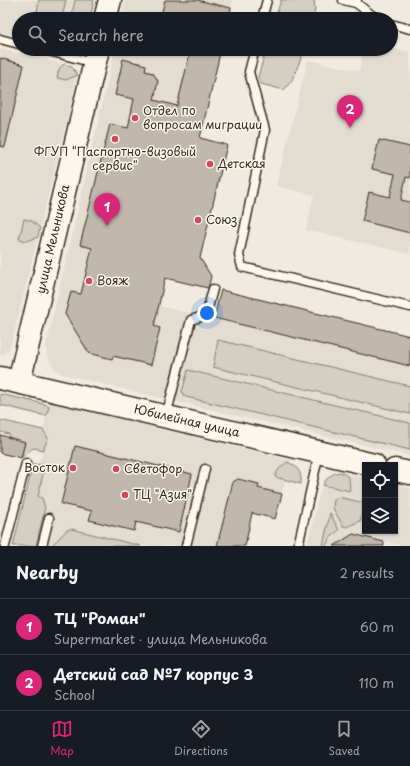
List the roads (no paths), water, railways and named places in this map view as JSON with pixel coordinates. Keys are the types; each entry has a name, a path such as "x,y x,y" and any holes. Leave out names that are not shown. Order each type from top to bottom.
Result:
{"main road":[{"path":"107,12 110,0"},
{"name":"улица Мельникова","path":"9,380 96,56"},
{"name":"Юбилейная улица","path":"9,380 362,462"},
{"path":"398,471 410,473"}],"lane":[{"path":"264,12 267,0"},
{"path":"343,0 357,2 369,12"},
{"path":"398,26 410,29"},
{"path":"0,39 12,42"},
{"path":"252,56 249,72 265,130 238,256 242,267 410,307"},
{"path":"165,416 191,320 206,315 213,289"},
{"path":"298,546 320,452"},
{"path":"5,546 26,463"},
{"path":"186,546 205,469"},
{"path":"42,546 49,518"}],"place":[{"name":"Отдел по вопросам миграции","path":"135,118"},
{"name":"Детский сад №7 корпус 3","path":"350,128"},
{"name":"ФГУП \"Паспортно-визовый сервис\"","path":"115,139"},
{"name":"Детская","path":"210,164"},
{"name":"Союз","path":"198,220"},
{"name":"ТЦ \"Роман\"","path":"107,226"},
{"name":"Вояж","path":"89,281"},
{"name":"Восток","path":"73,468"},
{"name":"Светофор","path":"116,469"},
{"name":"ТЦ \"Азия\"","path":"125,495"}]}
